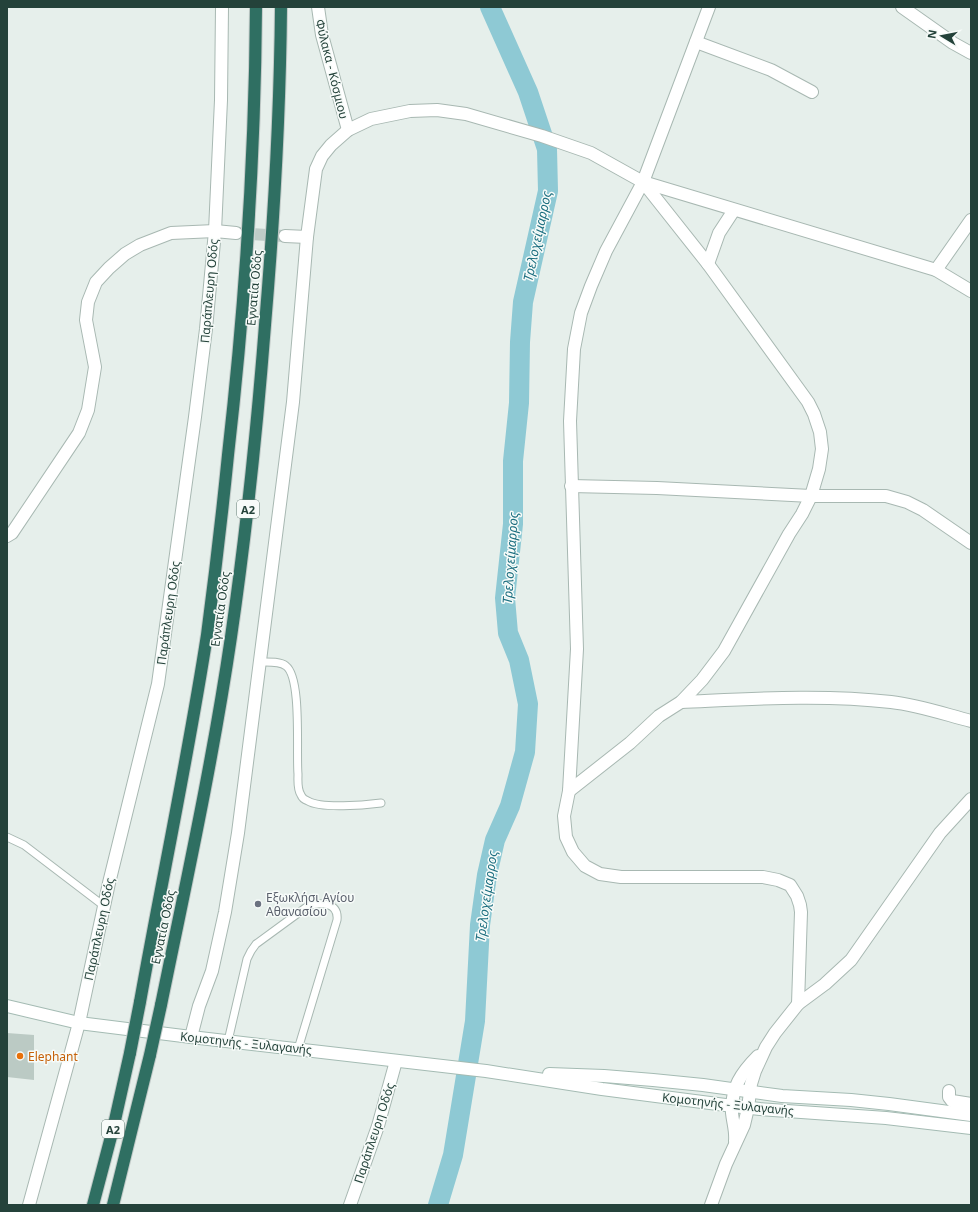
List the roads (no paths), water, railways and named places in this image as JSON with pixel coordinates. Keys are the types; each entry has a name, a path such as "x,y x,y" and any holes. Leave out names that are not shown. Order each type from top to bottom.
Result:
{"highway":[{"name":"Εγνατία Οδός","path":"93,1205 113,1129 130,1053 187,754 207,634 223,508 237,378 253,140 256,7"},
{"name":"Εγνατία Οδός","path":"113,1205 132,1134 161,1005 211,759 231,637 248,510 261,378 277,142 281,7"}],"street":[{"name":"Παράπλευρη Οδός","path":"29,1205 79,1023 104,906 158,684 202,362 215,231 221,100 222,7"},
{"name":"Φύλακα - Κόσμιου","path":"318,7 322,35 348,130"},
{"path":"709,7 643,182 606,251 581,313 574,350 570,421 577,649 569,791 564,816 566,837 573,852 585,866 600,874 622,877 763,877 778,880 790,885 797,896 801,912 798,1004"},
{"path":"902,7 953,43 971,53"},
{"path":"696,42 771,70 812,92"},
{"path":"191,1037 199,1006 212,971 225,912 238,833 293,402 306,237 316,170 322,156 330,145 348,130 371,118 410,111 437,110 466,114 542,136 591,153 643,182 936,270 971,291"},
{"path":"569,791 630,743 659,716 681,702 702,680 724,651 811,496 819,470 822,448 820,432 808,402 708,264 643,182"},
{"path":"708,264 719,233 734,210"},
{"path":"936,270 971,220"},
{"path":"7,536 12,533 79,433 88,410 95,368 86,320 88,302 96,282 125,254 140,245 171,233 215,231 236,233"},
{"path":"285,236 306,237"},
{"path":"571,486 657,488 811,496 886,496 907,502 923,510 971,543"},
{"path":"681,702 771,698 840,698 892,702 938,711 971,721"},
{"path":"711,1205 734,1146 744,1125 755,1071 775,1033 798,1004 825,984 851,960 940,833 971,799"},
{"name":"Κομοτηνής - Ξυλαγανής","path":"7,1006 79,1023 486,1071 602,1089 748,1108 886,1118 971,1128"},
{"path":"734,1146 735,1137 733,1106 735,1090 743,1073 766,1048"},
{"name":"Παράπλευρη Οδός","path":"350,1205 378,1126 396,1061"},
{"name":"Κομοτηνής - Ξυλαγανής","path":"486,1071 604,1076 703,1085 782,1096 882,1103 971,1115"},
{"path":"949,1091 949,1097 952,1101 971,1104"}],"lane":[{"path":"259,662 277,663 286,666 291,672 294,680 296,704 297,771 301,795 310,802 323,804 357,805 381,803"},
{"path":"7,837 24,845 104,906"},
{"path":"228,1041 247,959 251,951 264,938 308,906 324,903 335,910 337,913 337,920 298,1049"}],"waterway":[{"name":"Τρελοχείμαρρος","path":"438,1205 453,1155 475,1021 480,925 487,875 495,840 510,806 525,752 528,704 519,660 508,633 505,598 513,524 513,461 519,403 520,342 523,302 548,191 547,149 528,92 490,7"}],"tunnel":[{"path":"237,233 283,236"}],"place":[{"name":"Εξωκλήσι Αγίου Αθανασίου","path":"258,904"},
{"name":"Elephant","path":"20,1056"}]}
